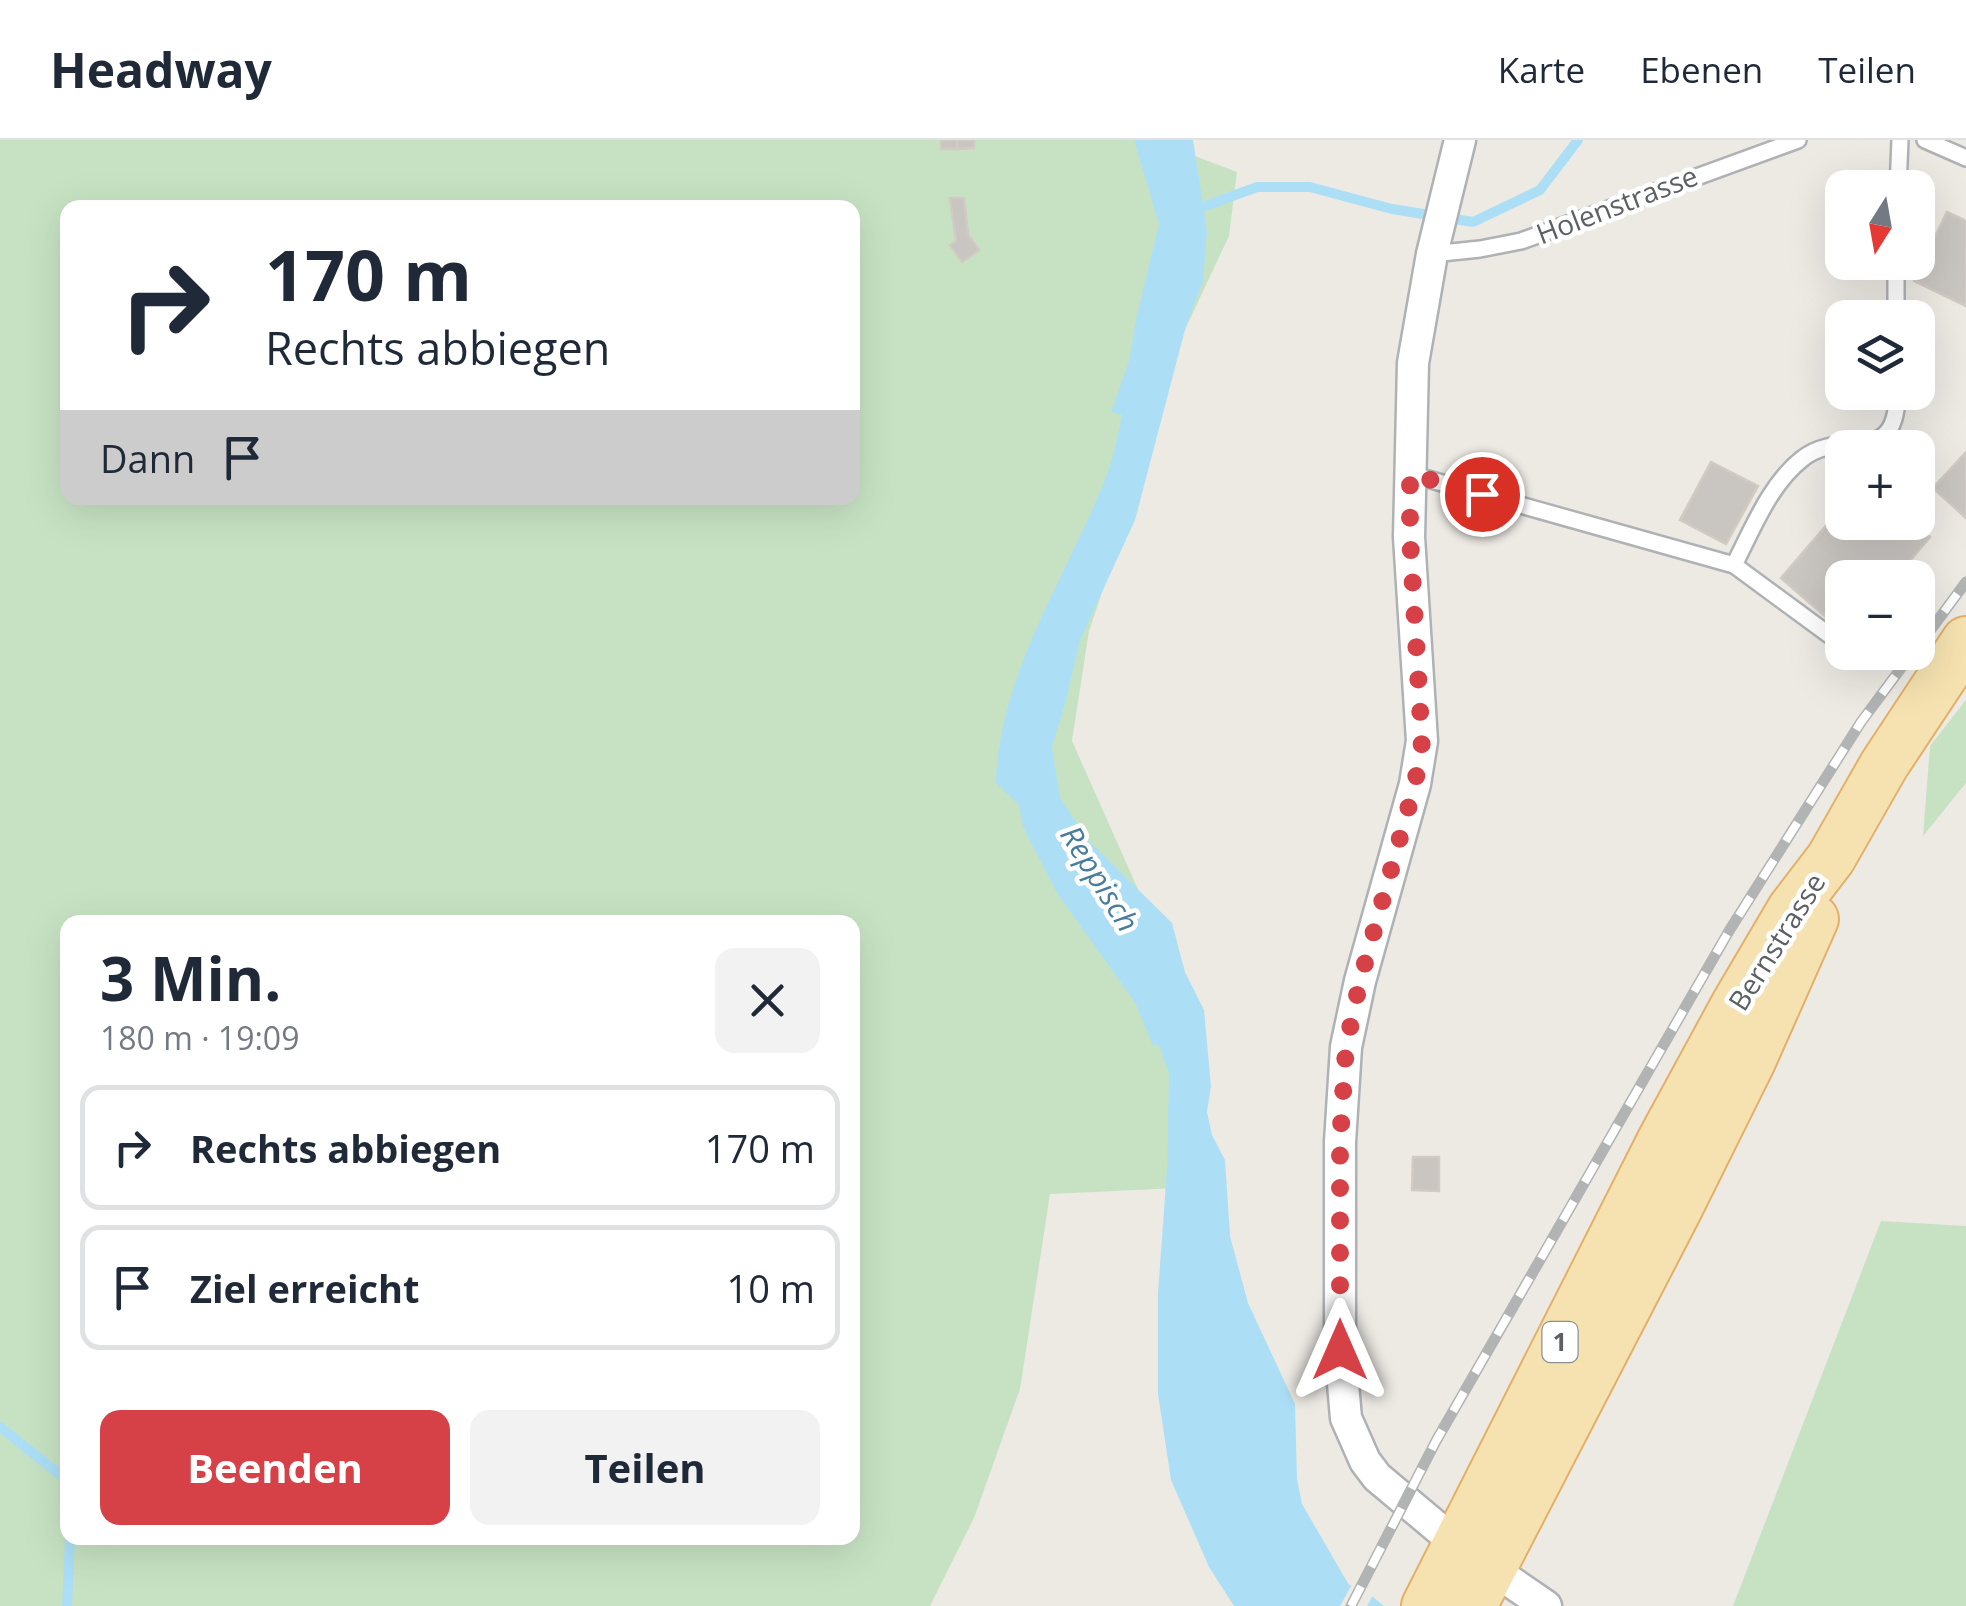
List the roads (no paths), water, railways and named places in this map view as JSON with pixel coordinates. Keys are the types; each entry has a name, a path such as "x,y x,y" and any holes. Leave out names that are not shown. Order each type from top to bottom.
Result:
{"main road":[{"name":"Bernstrasse","path":"1426,1606 1474,1573 1671,1123 1792,909 1831,858 1884,765 1966,641"}],"street":[{"path":"1460,140 1432,254 1413,363 1410,537 1422,742 1415,784 1360,981 1346,1047 1340,1142 1340,1350 1346,1418 1364,1461 1474,1573 1546,1606"}],"lane":[{"name":"Holenstrasse","path":"1432,254 1521,241 1798,140"},
{"path":"1899,170 1900,140"},
{"path":"1925,140 1966,158"},
{"path":"1734,565 1772,497 1800,460 1821,448 1886,435 1895,423 1896,410"},
{"path":"1410,474 1734,565 1825,632"}],"water":[{"name":"Reppisch","path":"1134,140 1193,140 1207,231 1203,281 1186,326 1135,520 1080,640 1052,747 1060,798 1088,840 1172,923 1185,972 1204,1010 1211,1086 1207,1112 1212,1135 1225,1160 1230,1236 1248,1303 1295,1404 1297,1479 1302,1504 1349,1585 1361,1587 1384,1606 1234,1606 1209,1567 1171,1480 1158,1394 1158,1293 1169,1073 1136,1004 1057,893 1023,827 1019,805 996,783 1000,743 1021,666 1104,482 1122,415 1111,412 1129,361 1159,224"}],"waterway":[{"path":"1194,210 1257,187 1310,187 1392,209 1473,222 1540,190 1578,140"},
{"path":"0,1427 60,1475"},
{"path":"67,1606 70,1545"}],"railway":[{"path":"1935,624 1966,582"},
{"path":"1351,1606 1436,1441 1729,931 1861,722 1900,670"}]}
